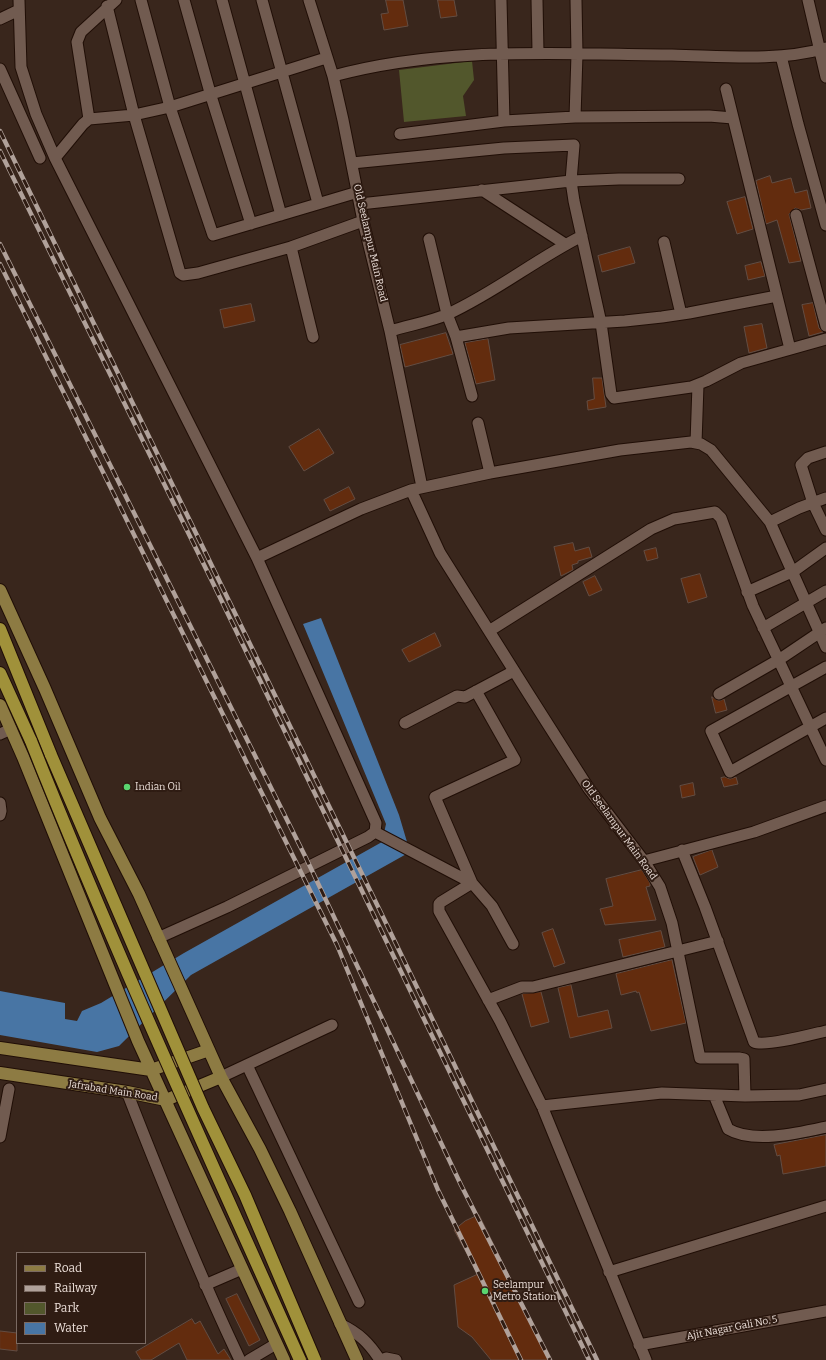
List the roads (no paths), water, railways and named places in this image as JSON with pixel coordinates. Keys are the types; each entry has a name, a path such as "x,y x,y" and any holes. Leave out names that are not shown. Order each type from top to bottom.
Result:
{"highway":[{"path":"0,629 42,733 198,1095 245,1195 315,1360"},
{"path":"0,674 31,741 65,826 165,1059 300,1360"}],"main road":[{"path":"0,590 45,689 100,818 136,887 221,1077 260,1149 290,1211 357,1360"},
{"path":"1,708 5,732 109,968 138,1041 284,1360"},
{"path":"0,1048 151,1070 209,1050"},
{"name":"Jafrabad Main Road","path":"0,1073 127,1092 166,1100 221,1077"}],"street":[{"path":"141,0 170,107 212,234 215,236 318,203 358,192"},
{"path":"184,0 211,96 251,224"},
{"path":"222,0 281,215"},
{"path":"262,0 318,203"},
{"name":"Old Seelampur Main Road","path":"309,0 326,58 333,76 363,221 390,331 421,488 440,553 589,789 644,861 660,887 672,923 700,1058 739,1058 744,1060 744,1096"},
{"path":"501,0 504,54 504,121"},
{"path":"537,0 538,52"},
{"path":"575,117 577,54 576,0"},
{"path":"808,0 823,49 826,77"},
{"path":"112,3 134,115 180,273 183,275 198,273 291,247 363,221"},
{"path":"86,121 77,42 81,32 112,3"},
{"path":"0,20 19,5"},
{"path":"19,5 20,52 24,77 36,114 55,158 257,558 374,816 379,833 472,884 492,906 513,944"},
{"path":"333,76 377,66 419,59 538,52 577,54 781,56 823,49"},
{"path":"781,56 826,225"},
{"path":"55,158 86,121 134,115 170,107 211,96 326,58"},
{"path":"0,69 40,158"},
{"path":"726,89 790,350"},
{"path":"400,134 504,121 575,117 709,116 733,118"},
{"path":"352,163 504,148 574,145 571,181 574,201 601,322 612,394 614,398 698,385 741,363 826,339"},
{"path":"360,204 571,181 679,179"},
{"path":"482,190 565,244"},
{"path":"796,215 826,326"},
{"path":"390,331 447,314 498,287 565,244 582,236"},
{"path":"429,239 447,314 456,337 472,396"},
{"path":"664,242 681,314"},
{"path":"291,247 313,337"},
{"path":"456,337 509,328 601,322 681,314 777,296"},
{"path":"696,443 698,385"},
{"path":"478,423 490,473"},
{"path":"257,558 362,509 421,488 490,473 620,450 696,443 701,444 716,456 770,522 806,604 822,630 826,647"},
{"path":"826,452 808,458 801,465 813,503 826,530"},
{"path":"770,522 783,515 826,498"},
{"path":"490,631 651,529 674,519 711,512 718,514 721,518 747,592 763,628 780,659 810,728 826,760"},
{"path":"747,592 792,572 826,548"},
{"path":"763,628 826,591"},
{"path":"718,694 780,659 822,630"},
{"path":"826,667 712,731 730,772 826,718"},
{"path":"406,723 458,696 465,697 514,671"},
{"path":"472,884 435,797 515,760 476,691"},
{"path":"0,803 0,815"},
{"path":"644,861 754,832 826,806"},
{"path":"158,938 227,907 368,837 379,833"},
{"path":"682,850 718,941 754,1042 760,1043 791,1039 826,1031"},
{"path":"472,884 441,902 439,907 542,1106 646,1360"},
{"path":"488,1000 522,987 533,987 718,941"},
{"path":"221,1077 332,1025"},
{"path":"247,1065 358,1302"},
{"path":"542,1106 655,1094 790,1096 826,1088"},
{"path":"0,1130 9,1089"},
{"path":"127,1092 163,1186 205,1285 240,1360"},
{"path":"714,1095 728,1129 744,1135 768,1136 826,1126"},
{"path":"609,1272 826,1206"},
{"path":"205,1285 242,1269"},
{"name":"Ajit Nagar Gali No. 5","path":"639,1345 826,1311"},
{"path":"340,1324 355,1331 362,1337 381,1360 386,1358 396,1360"},
{"path":"249,1360 276,1344"}],"water":[{"path":"321,618 399,815 410,852 191,975 119,1046 97,1052 0,1035 0,991 65,1003 65,1019 77,1021 82,1011 101,1003 184,953 382,842 386,824 303,624"}],"railway":[{"path":"0,131 597,1360"},
{"path":"0,151 211,579 589,1360"},
{"path":"0,244 306,858 461,1185 550,1360"},
{"path":"0,264 337,945 438,1190 521,1360"}],"place":[{"name":"Indian Oil","path":"127,787"},
{"name":"Seelampur Metro Station","path":"485,1291"}]}
